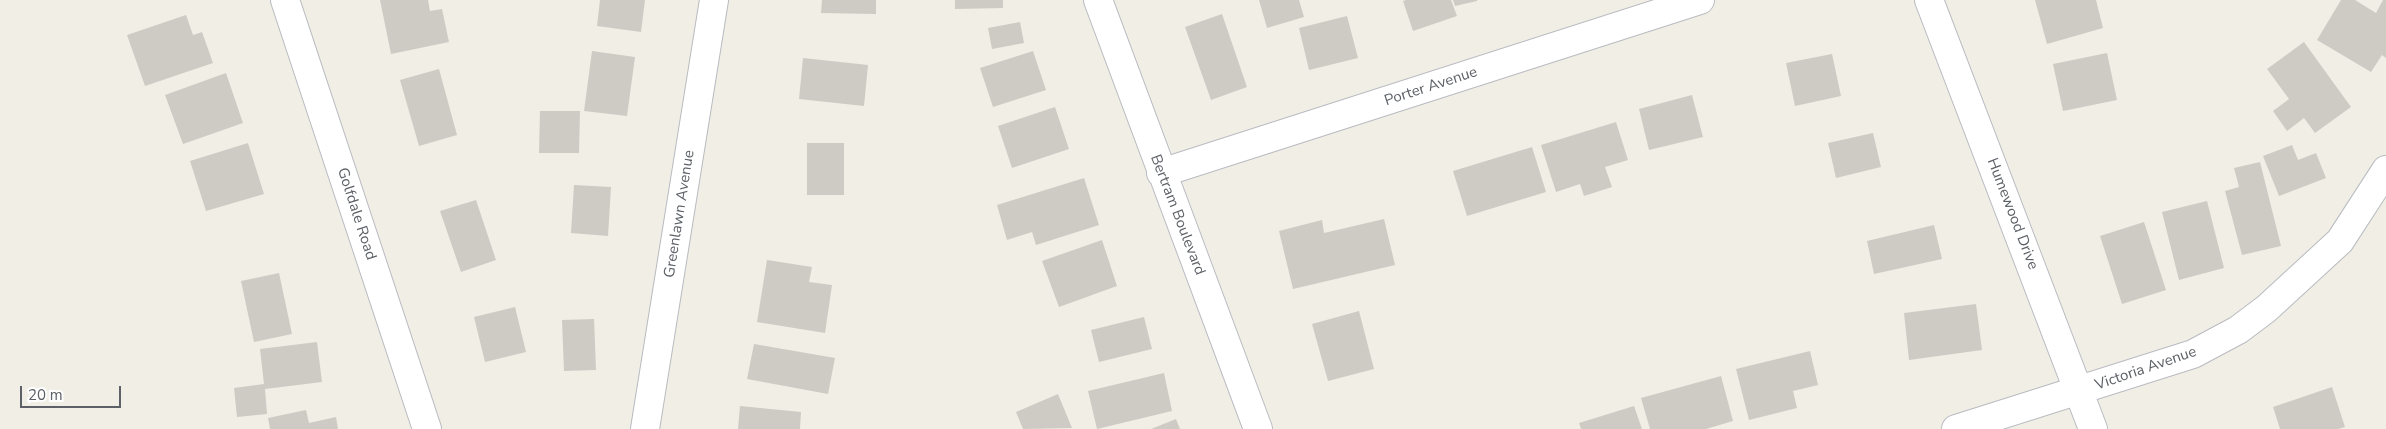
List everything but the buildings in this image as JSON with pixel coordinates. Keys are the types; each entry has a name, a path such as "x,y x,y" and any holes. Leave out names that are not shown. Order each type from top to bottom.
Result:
{"street":[{"name":"Golfdale Road","path":"285,0 427,429"},
{"name":"Greenlawn Avenue","path":"645,429 714,0"},
{"name":"Bertram Boulevard","path":"1098,0 1258,429"},
{"name":"Porter Avenue","path":"1162,173 1700,0"},
{"name":"Humewood Drive","path":"1929,0 2094,429"},
{"name":"Victoria Avenue","path":"1956,429 2194,354 2238,330 2266,309 2340,241 2386,170"}]}
